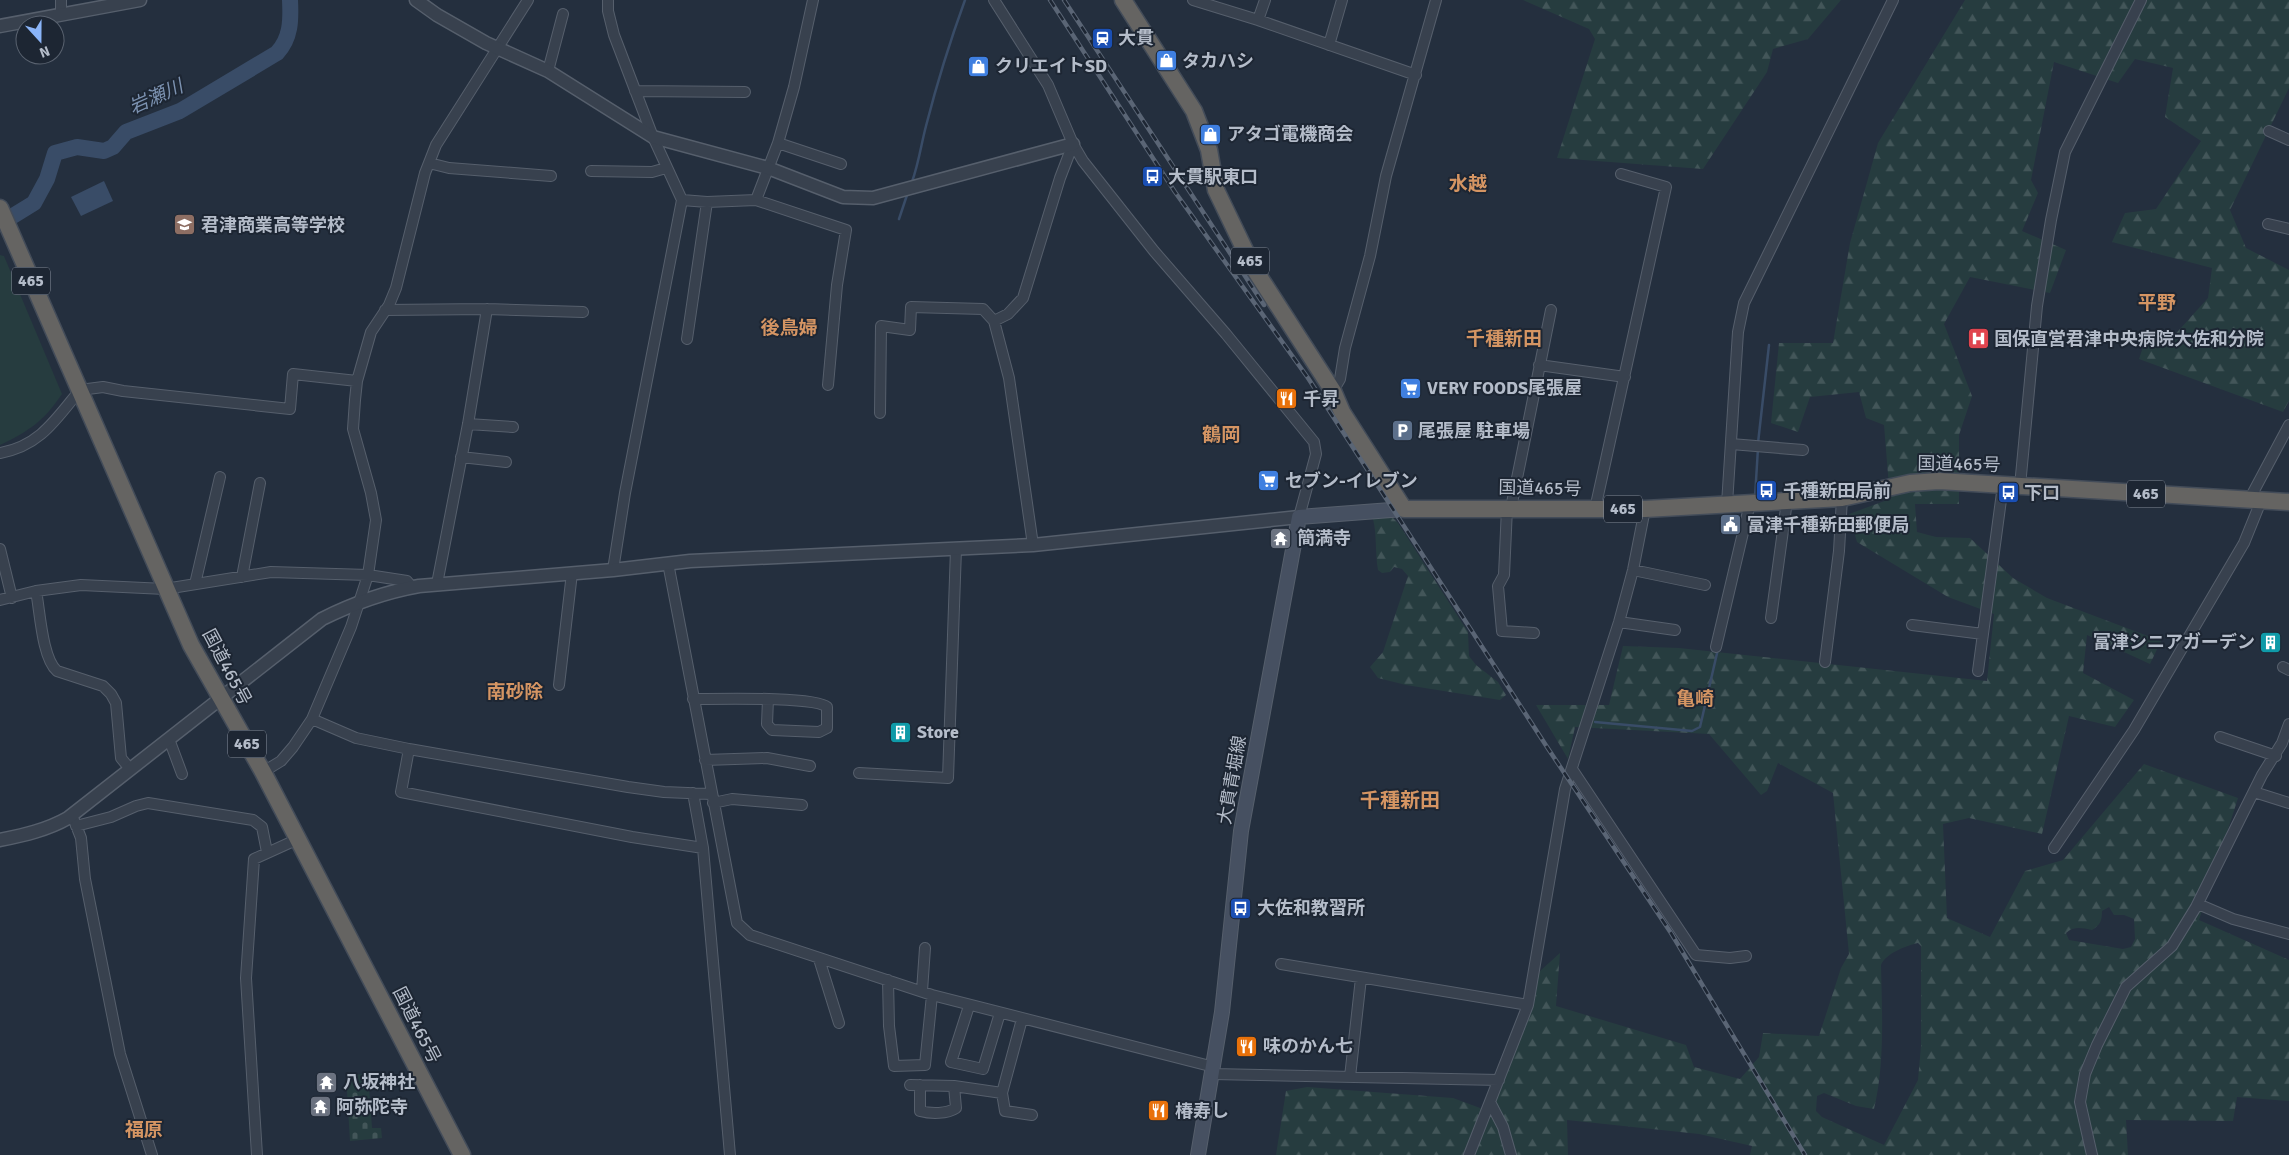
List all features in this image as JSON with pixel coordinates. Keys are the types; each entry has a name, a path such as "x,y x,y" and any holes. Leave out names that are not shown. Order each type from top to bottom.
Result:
{"highway":[{"name":"465","path":"1123,0 1194,111 1210,150 1216,190 1253,267 1332,390 1342,412 1404,509"},
{"name":"国道465号","path":"0,208 165,589 191,644 220,699 263,772 462,1155"},
{"name":"国道465号","path":"1404,509 1645,509 1842,498 1910,483 1939,481 2289,502"}],"main road":[{"path":"1299,517 1404,509"},
{"name":"大貫青堀線","path":"1198,1155 1213,1070 1241,831 1299,517"}],"street":[{"path":"61,0 62,15 140,0"},
{"path":"416,0 436,15 498,48 548,71 653,137 768,168 843,197 873,198 1073,144"},
{"path":"263,772 281,761 312,719 360,604 368,575 376,520 371,493 353,429 357,381 371,332 385,310 403,265 436,145 528,0"},
{"path":"608,0 608,11 614,34 635,91 666,168 682,200 625,493 613,570"},
{"path":"756,200 778,142 794,87 813,0"},
{"path":"74,820 130,769 322,619 339,610 393,591 437,584 613,570 668,563 1033,546 1250,520 1299,517 1316,454 1314,442 1226,334 1154,251 1083,161 1073,144 1048,85 994,0"},
{"path":"1193,0 1258,20 1416,75"},
{"path":"1258,20 1265,0"},
{"path":"1329,45 1342,0"},
{"path":"1332,390 1340,379 1345,348 1370,256 1386,176 1436,0"},
{"path":"1727,504 1738,332 1744,303 1893,0"},
{"path":"2020,486 2037,306 2052,212 2066,152 2142,0"},
{"path":"548,71 563,14"},
{"path":"0,26 15,23"},
{"path":"635,91 745,92"},
{"path":"2269,131 2289,140"},
{"path":"778,142 841,164"},
{"path":"994,321 1008,314 1023,298 1060,178 1073,144"},
{"path":"430,163 449,168 551,176"},
{"path":"591,171 652,172 666,168"},
{"path":"1595,509 1666,187 1621,174"},
{"path":"682,200 707,202 756,200 846,230 837,285 828,385"},
{"path":"687,339 707,202"},
{"path":"2268,224 2289,229"},
{"path":"880,413 881,326 910,330 911,307 983,309 994,321 1009,378 1033,546"},
{"path":"385,310 487,309 583,312"},
{"path":"437,584 468,424 487,309"},
{"path":"1534,634 1502,631 1498,586 1504,575 1509,508 1551,310"},
{"path":"1539,365 1624,377"},
{"path":"0,453 27,445 42,436 80,390 103,387 123,392 290,409 293,374 357,381"},
{"path":"468,424 514,427"},
{"path":"2054,848 2122,750 2244,543 2255,500 2289,425"},
{"path":"1731,444 1803,450"},
{"path":"461,457 506,462"},
{"path":"194,584 220,477"},
{"path":"242,577 260,483"},
{"path":"1978,671 2003,485"},
{"path":"1825,662 1839,551 1842,498"},
{"path":"1771,618 1787,501"},
{"path":"1716,647 1750,503"},
{"path":"1469,1155 1528,1005 1565,789 1619,622 1633,570 1645,509"},
{"path":"859,773 948,778 956,550"},
{"path":"1,555 12,598"},
{"path":"668,563 737,923 750,935 820,960 932,995 1213,1070 1350,1077 1499,1080"},
{"path":"1633,570 1705,585"},
{"path":"0,600 36,591 99,584 165,589 288,571 368,575 407,581 412,587"},
{"path":"559,685 572,573"},
{"path":"36,591 46,648 53,667 57,671 103,686 111,694 116,703 120,758 130,769"},
{"path":"1619,622 1674,630"},
{"path":"1912,625 1983,634"},
{"path":"693,699 768,699 823,704 827,707 827,728 819,732 772,730 768,724 768,699"},
{"path":"312,719 356,738 409,749 628,787 693,793 712,798 802,805"},
{"path":"2092,1155 2080,1102 2086,1074 2097,1045 2126,987 2172,946 2198,904 2254,792 2276,756 2289,724"},
{"path":"2220,737 2276,756"},
{"path":"169,739 182,774"},
{"path":"409,749 401,792 632,837 703,848"},
{"path":"705,760 767,758 810,766"},
{"path":"1572,769 1696,955 1730,958 1746,956"},
{"path":"2254,792 2289,803"},
{"path":"693,793 703,848 730,1155"},
{"path":"0,840 28,834 74,820 111,817 148,803 253,820 262,827 267,852"},
{"path":"74,820 82,838 85,879 120,1054 152,1155"},
{"path":"257,1155 246,978 254,860 267,852 298,839"},
{"path":"2198,904 2233,919 2289,934"},
{"path":"922,991 925,948"},
{"path":"820,960 838,1023"},
{"path":"1281,964 1528,1005"},
{"path":"1350,1077 1361,978"},
{"path":"888,980 889,1026 894,1066 925,1065 932,995"},
{"path":"970,1006 952,1062 983,1068 1000,1013"},
{"path":"1022,1019 1002,1093 1005,1111 1032,1115"},
{"path":"954,1086 956,1108 951,1111 928,1113 920,1111 915,1085 954,1086 1002,1093"},
{"path":"1490,1102 1503,1127 1511,1155"}],"green space":[{"path":"1523,0 1841,0 1808,39 1773,49 1767,72 1703,169 1557,158 1595,39 1589,29"},
{"path":"1965,0 2289,0 2289,88 2230,210 2246,248 2289,270 2289,401 2283,412 2139,359 2143,347 2170,340 2208,298 2212,268 2112,242 2125,213 2156,209 2201,141 2165,117 2173,68 2135,59 2118,83 2054,62 2031,180 2038,193 2022,231 2066,250 2050,293 1970,277 1944,324 1972,396 1959,435 1959,504 1915,504 1917,532 1936,537 1970,538 2013,578 2047,598 2161,641 2150,664 2087,635 2083,673 2134,700 2115,727 2069,716 2042,834 1969,818 1943,824 1947,918 1990,937 2025,871 2063,860 2144,764 2238,798 2199,920 2289,960 2289,1101 2237,1097 2233,1121 2126,1120 2128,1155 1750,1155 1752,1146 1699,1134 1567,1120 1568,1155 1476,1155 1482,1132 1467,1155 1276,1155 1286,1091 1307,1087 1453,1098 1491,1112 1540,971 1560,953 1556,1006 1686,1045 1694,1067 1740,1079 1759,1057 1763,1033 1819,1036 1841,968 1849,954 1833,793 1778,763 1767,791 1761,795 1709,734 1575,727 1568,759 1536,705 1609,705 1623,646 1679,648 1987,681 1994,614 1948,597 1857,542 1849,514 1890,499 1884,425 1866,418 1859,392 1810,397 1798,432 1771,423 1779,343 1833,343 1850,243 1878,143","holes":["2109,907 2114,915 2124,915 2134,919 2135,939 2131,947 2123,949 2069,940 2066,933 2075,928 2092,930 2100,922 2102,911","1918,943 1921,946 1921,1046 1918,1080 1884,1145 1822,1117 1816,1111 1817,1096 1824,1093 1856,1106 1874,1109 1878,1092 1881,1056 1881,965 1887,957 1902,948"]},
{"path":"0,255 4,256 62,394 49,411 35,424 0,445"},
{"path":"1381,515 1390,515 1398,523 1468,632 1469,656 1476,665 1498,682 1506,695 1500,700 1406,685 1378,678 1370,667 1383,652 1408,576 1402,569 1394,567 1390,572 1382,573 1378,570 1373,519"},
{"path":"368,1074 372,1128 381,1128 382,1138 350,1141 346,1075"}],"water":[{"path":"104,181 113,201 81,216 71,197"}],"waterway":[{"name":"岩瀬川","path":"0,224 34,203 47,179 55,153 77,147 104,151 113,147 126,132 180,111 277,53 288,35 290,0"},
{"path":"912,182 939,78 965,0"},
{"path":"899,219 907,195"},
{"path":"1758,443 1769,345"},
{"path":"1755,497 1758,448"},
{"path":"1595,722 1692,731 1700,727 1718,649"}],"railway":[{"path":"1050,0 1175,192 1308,378 1547,747 1671,933 1805,1155"},
{"path":"1064,0 1264,305"}],"place":[{"name":"大貫","path":"1102,38"},
{"name":"タカハシ","path":"1166,61"},
{"name":"クリエイトSD","path":"979,66"},
{"name":"アタゴ電機商会","path":"1211,134"},
{"name":"大貫駅東口","path":"1152,177"},
{"name":"君津商業高等学校","path":"185,225"},
{"name":"国保直営君津中央病院大佐和分院","path":"1978,339"},
{"name":"VERY FOODS尾張屋","path":"1411,388"},
{"name":"千昇","path":"1287,399"},
{"name":"尾張屋 駐車場","path":"1402,431"},
{"name":"セブン-イレブン","path":"1269,481"},
{"name":"千種新田局前","path":"1767,491"},
{"name":"下口","path":"2008,493"},
{"name":"富津千種新田郵便局","path":"1731,525"},
{"name":"簡満寺","path":"1281,538"},
{"name":"富津シニアガーデン","path":"2271,642"},
{"name":"Store","path":"901,732"},
{"name":"大佐和教習所","path":"1241,908"},
{"name":"味のかん七","path":"1247,1046"},
{"name":"八坂神社","path":"327,1082"},
{"name":"阿弥陀寺","path":"320,1107"},
{"name":"椿寿し","path":"1159,1111"}],"district":[{"name":"水越","path":"1468,184"},
{"name":"平野","path":"2157,303"},
{"name":"後鳥婦","path":"789,328"},
{"name":"千種新田","path":"1504,339"},
{"name":"鶴岡","path":"1221,435"},
{"name":"南砂除","path":"515,692"},
{"name":"亀崎","path":"1695,699"},
{"name":"千種新田","path":"1400,800"},
{"name":"福原","path":"144,1130"}]}
